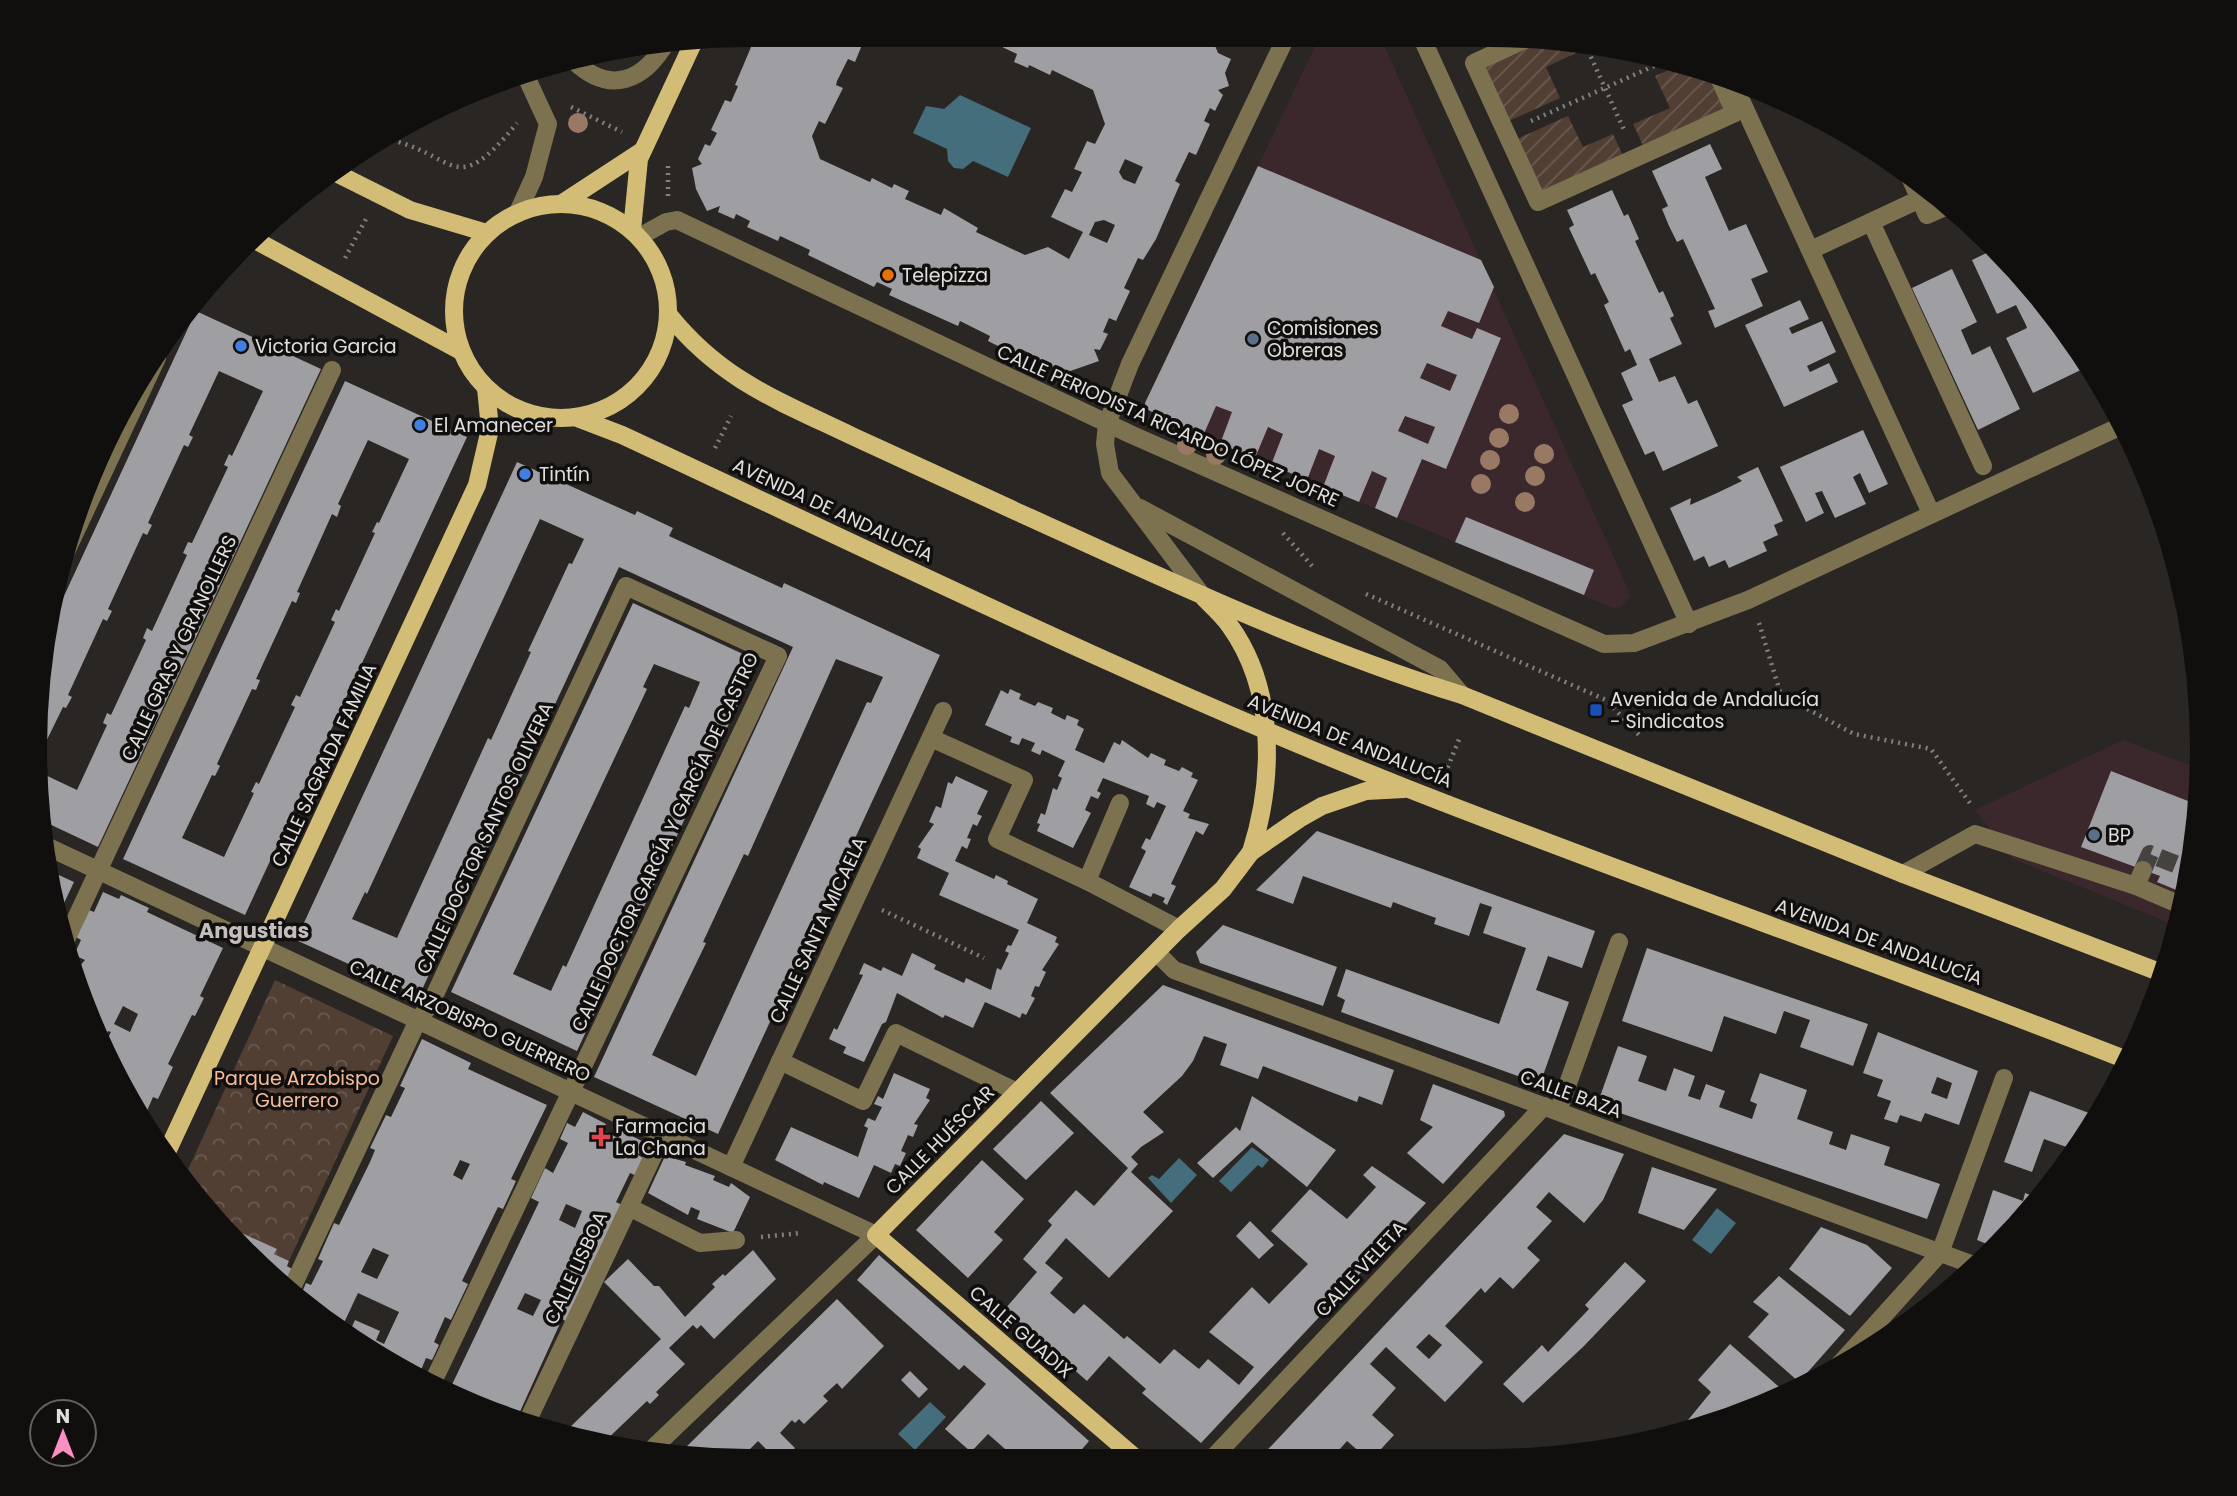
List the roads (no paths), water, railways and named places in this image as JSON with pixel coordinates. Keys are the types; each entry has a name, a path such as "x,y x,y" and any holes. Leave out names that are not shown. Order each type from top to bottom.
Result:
{"main road":[{"path":"635,234 642,151 690,50"},
{"path":"561,204 642,151"},
{"path":"343,176 410,210 486,233"},
{"path":"561,204 606,213 635,234 660,268 668,295 668,315 661,351 644,379 627,395 607,408 575,417 530,414 513,407 486,388 461,351 453,314 458,281 468,257 486,233 519,212 542,205 561,204"},
{"path":"261,243 461,351"},
{"path":"668,315 700,351 753,388 1201,594 1399,676 1462,695 1903,874 2154,970"},
{"name":"CALLE SAGRADA FAMILIA","path":"171,1145 477,485 489,429 486,388"},
{"name":"AVENIDA DE ANDALUCÍA","path":"575,417 622,435 1002,614 1266,730 1407,788 2118,1056"},
{"name":"CALLE HUÉSCAR","path":"1201,594 1231,627 1257,679 1266,730 1264,799 1251,852"},
{"name":"CALLE HUÉSCAR","path":"876,1235 1179,929 1223,889 1251,852 1322,806 1366,791 1407,788"},
{"name":"CALLE GUADIX","path":"876,1235 1125,1449"}],"street":[{"path":"1201,594 1110,474 1105,444 1107,424 1130,364 1281,47"},
{"path":"1426,47 1689,624"},
{"path":"1507,48 1474,63 1538,202 1735,113 1724,88"},
{"path":"581,68 588,74 605,80 625,80 643,73 661,53"},
{"path":"519,212 534,177 548,124 529,82"},
{"path":"1738,93 1931,513"},
{"path":"1917,193 1923,207"},
{"path":"1811,250 1871,222 1923,207 1934,207"},
{"name":"CALLE PERIODISTA RICARDO LÓPEZ JOFRE","path":"635,234 677,220 1107,424 1604,644 1634,643 1748,600 2113,430"},
{"path":"1871,222 1983,466"},
{"name":"CALLE GRAS Y GRANOLLERS","path":"71,929 332,370"},
{"path":"1130,502 1157,520 1440,669 1462,695"},
{"name":"CALLE DOCTOR SANTOS OLIVERA","path":"295,1282 418,1020 430,1004 626,586 700,620"},
{"name":"CALLE DOCTOR GARCÍA Y GARCÍA DE CASTRO","path":"436,1375 778,656 700,620"},
{"name":"CALLE SANTA MICAELA","path":"731,1167 943,711"},
{"path":"931,738 1024,780 997,839 1087,881 1179,929"},
{"path":"1087,881 1120,803"},
{"path":"1903,874 1975,834 2139,878 2173,899"},
{"name":"CALLE ARZOBISPO GUERRERO","path":"55,850 876,1235"},
{"name":"CALLE VELETA","path":"1222,1449 1551,1109 1619,942"},
{"name":"CALLE BAZA","path":"1157,953 1174,970 1965,1262"},
{"path":"780,1061 863,1101 896,1033 1017,1092"},
{"path":"1859,1343 1940,1253 2004,1078"},
{"name":"CALLE LISBOA","path":"531,1414 663,1135"},
{"path":"629,1206 701,1243 736,1240"},
{"name":"CALLE HUÉSCAR","path":"658,1443 876,1235"}],"water":[{"path":"960,95 1031,128 1008,177 973,161 963,169 954,168 948,161 947,149 913,133 926,106 944,109"},
{"path":"1252,1147 1269,1160 1262,1168 1258,1165 1231,1192 1219,1181"},
{"path":"1179,1158 1197,1175 1171,1203 1148,1178 1152,1175 1159,1179"},
{"path":"1717,1208 1736,1223 1711,1254 1692,1240"},
{"path":"930,1402 946,1417 916,1449 898,1434"}],"tunnel":[{"path":"2143,870 2150,854 2179,866"}],"place":[{"name":"Telepizza","path":"888,275"},
{"name":"Comisiones Obreras","path":"1253,339"},
{"name":"Victoria Garcia","path":"241,346"},
{"name":"El Amanecer","path":"420,425"},
{"name":"Tintín","path":"525,474"},
{"name":"Avenida de Andalucía - Sindicatos","path":"1596,710"},
{"name":"BP","path":"2094,835"},
{"name":"Farmacia La Chana","path":"601,1137"}],"district":[{"name":"Angustias","path":"254,930"}],"park label":[{"name":"Parque Arzobispo Guerrero","path":"297,1089"}]}
